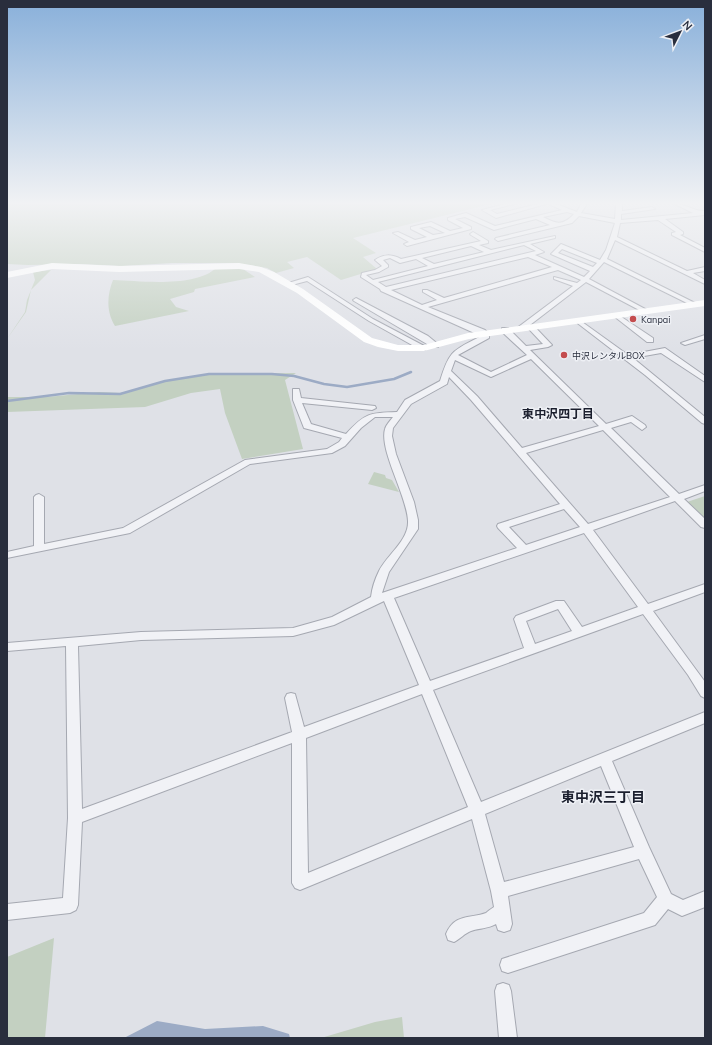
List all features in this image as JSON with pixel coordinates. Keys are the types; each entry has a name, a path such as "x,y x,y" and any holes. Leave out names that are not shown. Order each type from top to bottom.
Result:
{"street":[{"path":"435,253 400,261 390,256 378,260 386,266 377,271 364,274 363,276 384,290 486,334"},
{"path":"372,282 487,253"},
{"path":"384,290 538,253"},
{"path":"555,253 554,254 594,270"},
{"path":"581,253 602,260 693,304"},
{"path":"525,328 585,280 608,253"},
{"path":"645,253 705,282"},
{"path":"529,255 585,280 645,311"},
{"path":"417,257 433,266"},
{"path":"442,264 456,272"},
{"path":"7,275 52,266 119,269 239,266 261,270 288,284 374,343 398,348 424,348 468,336 505,330 617,316 693,304 705,304"},
{"path":"424,306 557,268"},
{"path":"686,273 705,269"},
{"path":"556,278 577,285"},
{"path":"288,284 308,279 372,320 424,348"},
{"path":"425,291 442,300"},
{"path":"356,300 435,345"},
{"path":"617,316 650,340"},
{"path":"578,321 628,357 705,421"},
{"path":"523,349 548,345 525,328"},
{"path":"505,330 705,525"},
{"path":"454,934 466,924 503,917 499,891 477,811 425,688 378,587 384,571 413,529 413,520 409,502 396,466 388,436 389,428 408,402 444,382 453,356 461,349 486,336 486,334"},
{"path":"685,343 705,337"},
{"path":"628,357 662,350 705,380"},
{"path":"453,356 491,376 531,356"},
{"path":"447,372 455,378 474,398 586,528 692,672 705,693"},
{"path":"348,437 307,426 297,395 398,414"},
{"path":"7,554 126,531 248,462 328,451 342,444 372,408"},
{"path":"520,452 632,419 642,426"},
{"path":"7,647 72,643 141,636 293,632 342,617 382,597 705,488"},
{"path":"39,497 39,549"},
{"path":"524,550 502,526 566,505"},
{"path":"75,818 425,688 705,588"},
{"path":"530,650 520,619 560,604 580,632"},
{"path":"7,912 70,905 75,818 72,643"},
{"path":"291,698 299,734 300,883 705,718"},
{"path":"604,758 643,851 666,899 682,908 705,898"},
{"path":"499,891 643,851"},
{"path":"508,964 649,919 666,899"},
{"path":"503,991 508,1038"}],"green space":[{"path":"7,253 376,253 363,257 377,269 341,280 307,257 287,262 294,268 276,273 267,268 235,263 172,263 122,266 80,264 7,264"},
{"path":"217,267 240,267 255,277 195,289 194,292 170,299 176,307 189,311 115,326 112,321 108,303 113,280 153,282 183,281 208,274"},
{"path":"51,270 31,290 35,280 33,272"},
{"path":"31,290 26,312 7,339 25,312 27,300"},
{"path":"296,373 285,380 303,449 242,459 225,413 220,389 191,393 145,407 7,412 7,397 47,397 99,392 121,393 166,381 213,374"},
{"path":"374,472 385,475 386,478 392,480 399,492 368,484"},
{"path":"705,496 705,520 687,502"},
{"path":"54,938 45,1038 7,1038 7,957"},
{"path":"402,1017 404,1038 321,1038 375,1022"}],"water":[{"path":"157,1021 205,1029 263,1026 289,1034 290,1038 124,1038"}],"waterway":[{"path":"7,401 69,393 120,394 165,381 209,374 272,374 294,376 324,384 347,387 394,379 411,372"}],"place":[{"name":"Kanpai","path":"633,319"},
{"name":"中沢レンタルBOX","path":"564,355"}],"district":[{"name":"東中沢四丁目","path":"558,413"},
{"name":"東中沢三丁目","path":"603,797"}]}
